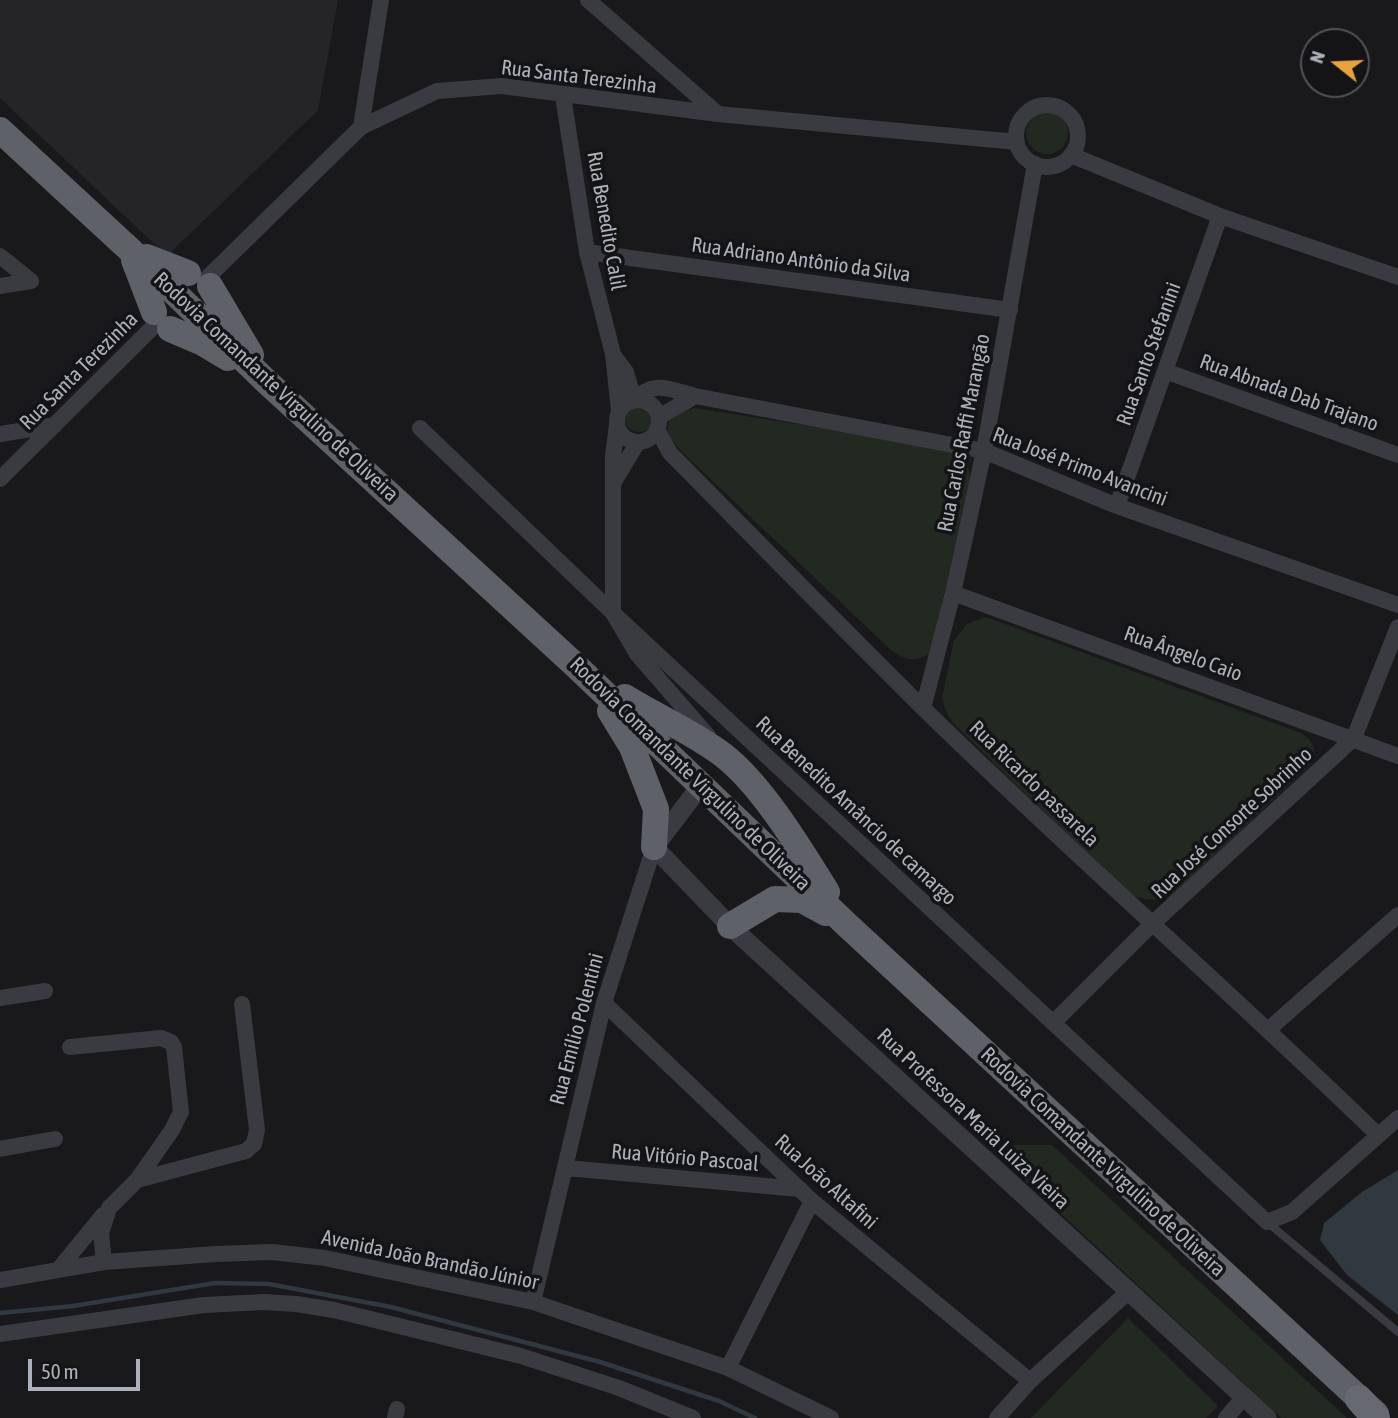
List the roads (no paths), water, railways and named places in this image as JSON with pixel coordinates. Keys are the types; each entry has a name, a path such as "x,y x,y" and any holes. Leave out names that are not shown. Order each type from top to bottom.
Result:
{"highway":[{"name":"Rodovia Comandante Virgulino de Oliveira","path":"0,130 129,249 192,281 200,318 575,665 846,924 1375,1413"},
{"path":"129,249 161,321 268,383"},
{"path":"192,281 268,383"},
{"path":"575,665 646,710 705,742 748,778 803,852 846,924"},
{"path":"575,665 618,722 632,747 656,809 654,846"},
{"path":"702,785 725,757"},
{"path":"730,926 775,899 802,900 846,924"}],"street":[{"path":"361,127 381,0"},
{"path":"588,0 718,114"},
{"name":"Rua Santa Terezinha","path":"192,281 361,127 437,91 502,86 718,114 1017,142"},
{"name":"Rua Benedito Calil","path":"564,96 587,252 613,354 618,418 612,457 613,613"},
{"path":"1055,106 1072,117 1077,126 1076,146 1071,155 1055,166 1035,164 1027,159 1017,142 1020,122 1026,113 1035,107 1055,106"},
{"path":"1071,155 1220,216 1398,277"},
{"name":"Rua Carlos Raffi Marangão","path":"923,708 953,593 984,451 1035,164"},
{"name":"Rua Santo Stefanini","path":"1117,506 1220,216"},
{"name":"Rua Adriano Antônio da Silva","path":"587,252 1010,310"},
{"path":"0,256 31,281 0,286"},
{"path":"192,281 212,295 210,304 200,318 186,328 161,321 156,301 192,281"},
{"name":"Rua Santa Terezinha","path":"0,480 161,321"},
{"name":"Rua Benedito Calil","path":"613,354 626,372 635,400"},
{"name":"Rua Abnada Dab Trajano","path":"1165,371 1398,454"},
{"name":"Rua José Primo Avancini","path":"635,400 651,387 984,451 1117,506 1398,605"},
{"path":"658,423 695,396"},
{"path":"614,482 640,442 654,435 658,423 653,406 648,402 635,400 629,402 618,418 624,437 640,442"},
{"name":"Rua Ricardo passarela","path":"658,423 670,453 923,708 1152,925 1269,1029 1378,1135"},
{"path":"0,434 55,425"},
{"name":"Rua Benedito Amâncio de camargo","path":"420,428 613,613 1267,1222"},
{"name":"Rua Ricardo passarela","path":"640,442 670,453"},
{"name":"Rua Ângelo Caio","path":"953,593 1398,756"},
{"path":"613,613 637,654 725,757"},
{"name":"Rua José Consorte Sobrinho","path":"1053,1023 1152,925 1354,738 1398,627"},
{"name":"Rua Emílio Polentini","path":"533,1302 604,1003 654,846 702,785"},
{"name":"Rua Professora Maria Luiza Vieira","path":"654,846 730,926 1267,1418"},
{"path":"1269,1029 1398,915"},
{"path":"0,998 45,991"},
{"name":"Rua João Altafini","path":"604,1003 812,1201 1030,1381"},
{"path":"137,1180 246,1151 254,1143 257,1130 242,1004"},
{"path":"58,1270 109,1208 137,1180 172,1130 181,1112 174,1047 171,1042 161,1038 70,1047"},
{"path":"1267,1222 1293,1212 1398,1118"},
{"path":"0,1149 55,1139"},
{"name":"Rua Vitório Pascoal","path":"566,1168 800,1189"},
{"path":"728,1368 812,1201"},
{"path":"104,1262 101,1233 109,1208"},
{"name":"Avenida João Brandão Júnior","path":"0,1280 104,1262 272,1252 325,1258 533,1302 728,1368 831,1418"},
{"path":"997,1418 1030,1381 1128,1292"},
{"path":"0,1334 204,1306 264,1302 296,1304 334,1310 521,1356 620,1388 693,1418"},
{"path":"1226,1418 1245,1396"}],"lane":[{"path":"1267,1222 1398,1332"}],"waterway":[{"path":"0,1313 73,1306 215,1283 269,1284 391,1307 600,1362 719,1401 755,1418"}]}
